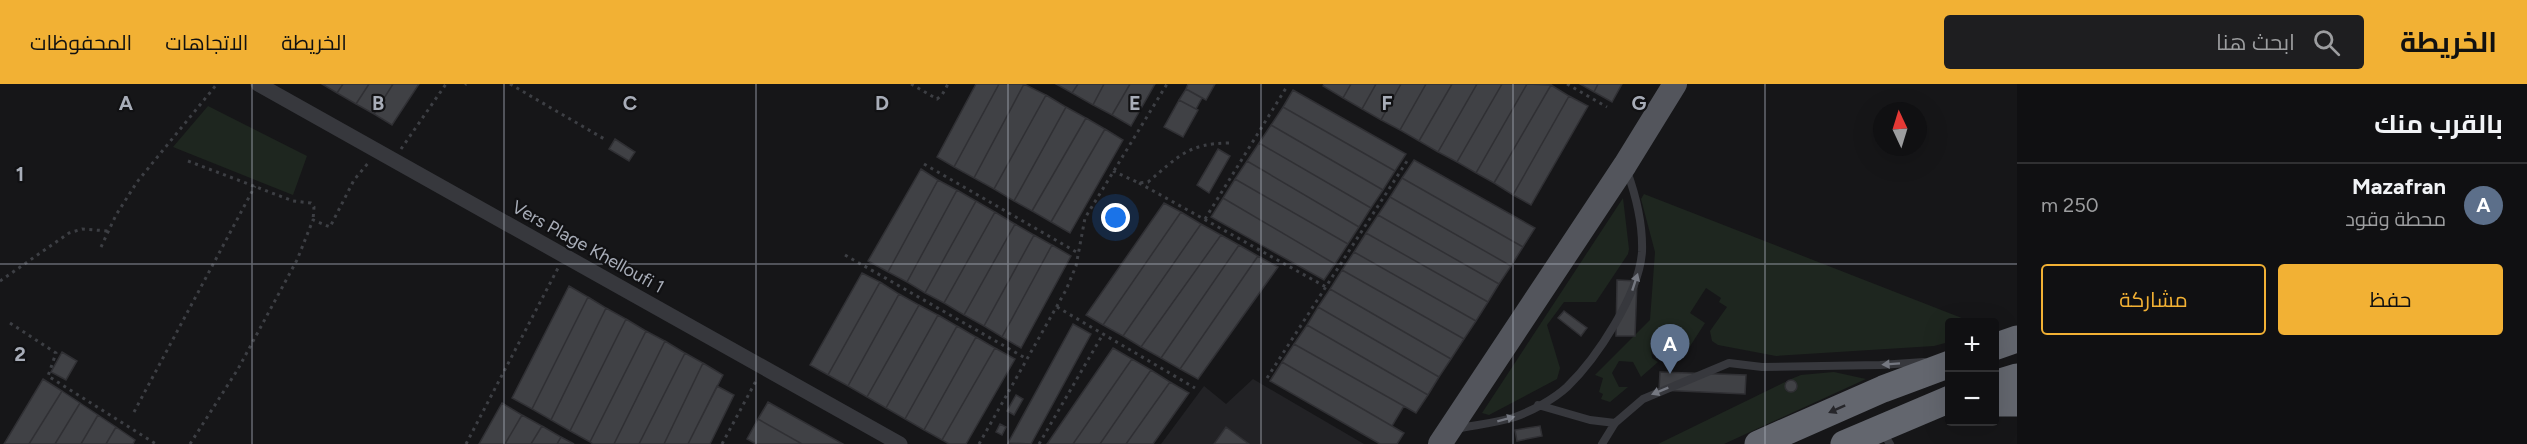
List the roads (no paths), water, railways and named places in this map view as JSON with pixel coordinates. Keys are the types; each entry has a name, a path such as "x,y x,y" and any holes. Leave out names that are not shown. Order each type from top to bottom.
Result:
{"highway":[{"path":"1758,444 1883,388 1945,364"},
{"path":"1999,383 2017,377"},
{"path":"1845,444 1879,439 1945,402"},
{"path":"1999,403 2017,403"}],"main road":[{"path":"1444,437 1625,165 1675,84"}],"street":[{"name":"Vers Plage Khelloufi 1","path":"258,84 900,444"}],"lane":[{"path":"1444,437 1515,417 1566,387 1587,362 1630,299 1642,250 1636,197 1625,165"},
{"path":"1602,444 1615,423 1648,396 1729,363 1762,367 1945,362"},
{"path":"1538,405 1590,420 1615,423"}],"place":[{"name":"Mazafran","path":"1670,374"}]}
